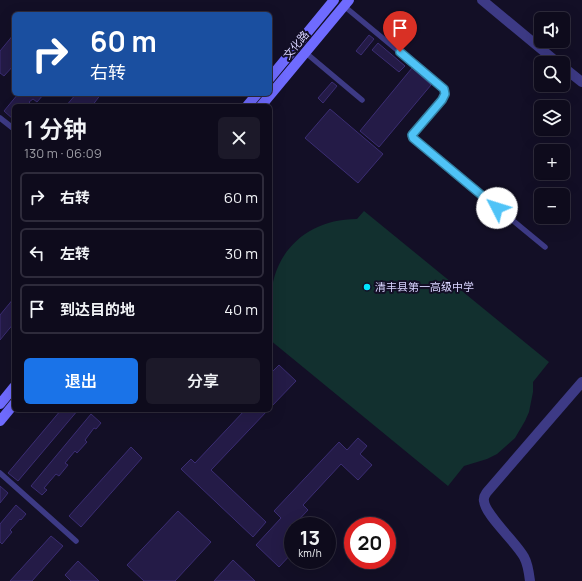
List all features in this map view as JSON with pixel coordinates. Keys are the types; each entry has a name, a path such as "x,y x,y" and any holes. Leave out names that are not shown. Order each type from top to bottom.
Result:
{"main road":[{"name":"文化路","path":"272,76 334,0"},
{"name":"文化路","path":"272,94 347,3"},
{"path":"249,104 255,96"},
{"name":"文化路","path":"264,104 270,96"},
{"path":"0,404 12,389"},
{"path":"0,421 12,406"}],"street":[{"path":"482,0 550,56"},
{"path":"570,73 582,82"},
{"path":"530,581 528,565 524,557 518,547 494,520 484,502 484,497 582,382"}],"lane":[{"path":"347,3 444,89 445,94 442,100 412,135 413,138 544,247"},
{"path":"306,53 362,100"},
{"path":"0,118 12,127"},
{"path":"0,473 76,541"}],"green space":[{"path":"364,211 549,362 533,382 533,392 529,412 515,438 497,454 487,459 464,466 448,486 272,342 273,281 279,264 289,249 302,236 318,227 336,221 357,219"}],"building":[{"path":"369,35 374,39 361,55 356,51"},
{"path":"12,36 12,67 4,76 0,73 0,51"},
{"path":"378,43 405,66 399,72 372,50"},
{"path":"412,68 431,85 379,147 360,131"},
{"path":"332,82 337,86 323,103 318,98"},
{"path":"16,96 42,96 37,102 33,99 29,102 31,104 12,104 12,118 4,111"},
{"path":"74,96 100,96 94,104 68,104"},
{"path":"330,109 383,154 358,183 305,138"},
{"path":"12,300 12,325 0,340 0,315"},
{"path":"279,365 296,381 272,406 272,382 272,372"},
{"path":"59,412 76,412 18,481 8,473"},
{"path":"243,412 266,412 211,470 266,522 253,537 181,469 191,459 195,463"},
{"path":"91,414 101,423 96,429 94,428 85,440 87,442 77,453 75,451 65,463 68,465 59,476 56,474 44,488 47,490 42,495 31,486"},
{"path":"358,438 367,446 360,454 372,465 358,480 341,464 303,505 308,510 301,517 284,517 284,562 279,567 256,545 281,518 274,511 339,442 347,450"},
{"path":"131,447 142,458 81,527 69,516"},
{"path":"0,486 8,493 0,503"},
{"path":"16,505 26,514 10,530 12,532 2,544 0,542 0,524"},
{"path":"178,511 211,542 175,581 144,581 127,565"},
{"path":"51,536 63,546 32,581 10,581"},
{"path":"233,560 255,581 214,581"},
{"path":"78,561 99,581 71,581 65,575"}],"place":[{"name":"清丰县第一高级中学","path":"367,287"}],"route":[{"path":"400,52 444,89 445,94 442,100 412,135 413,138 497,208"}]}
